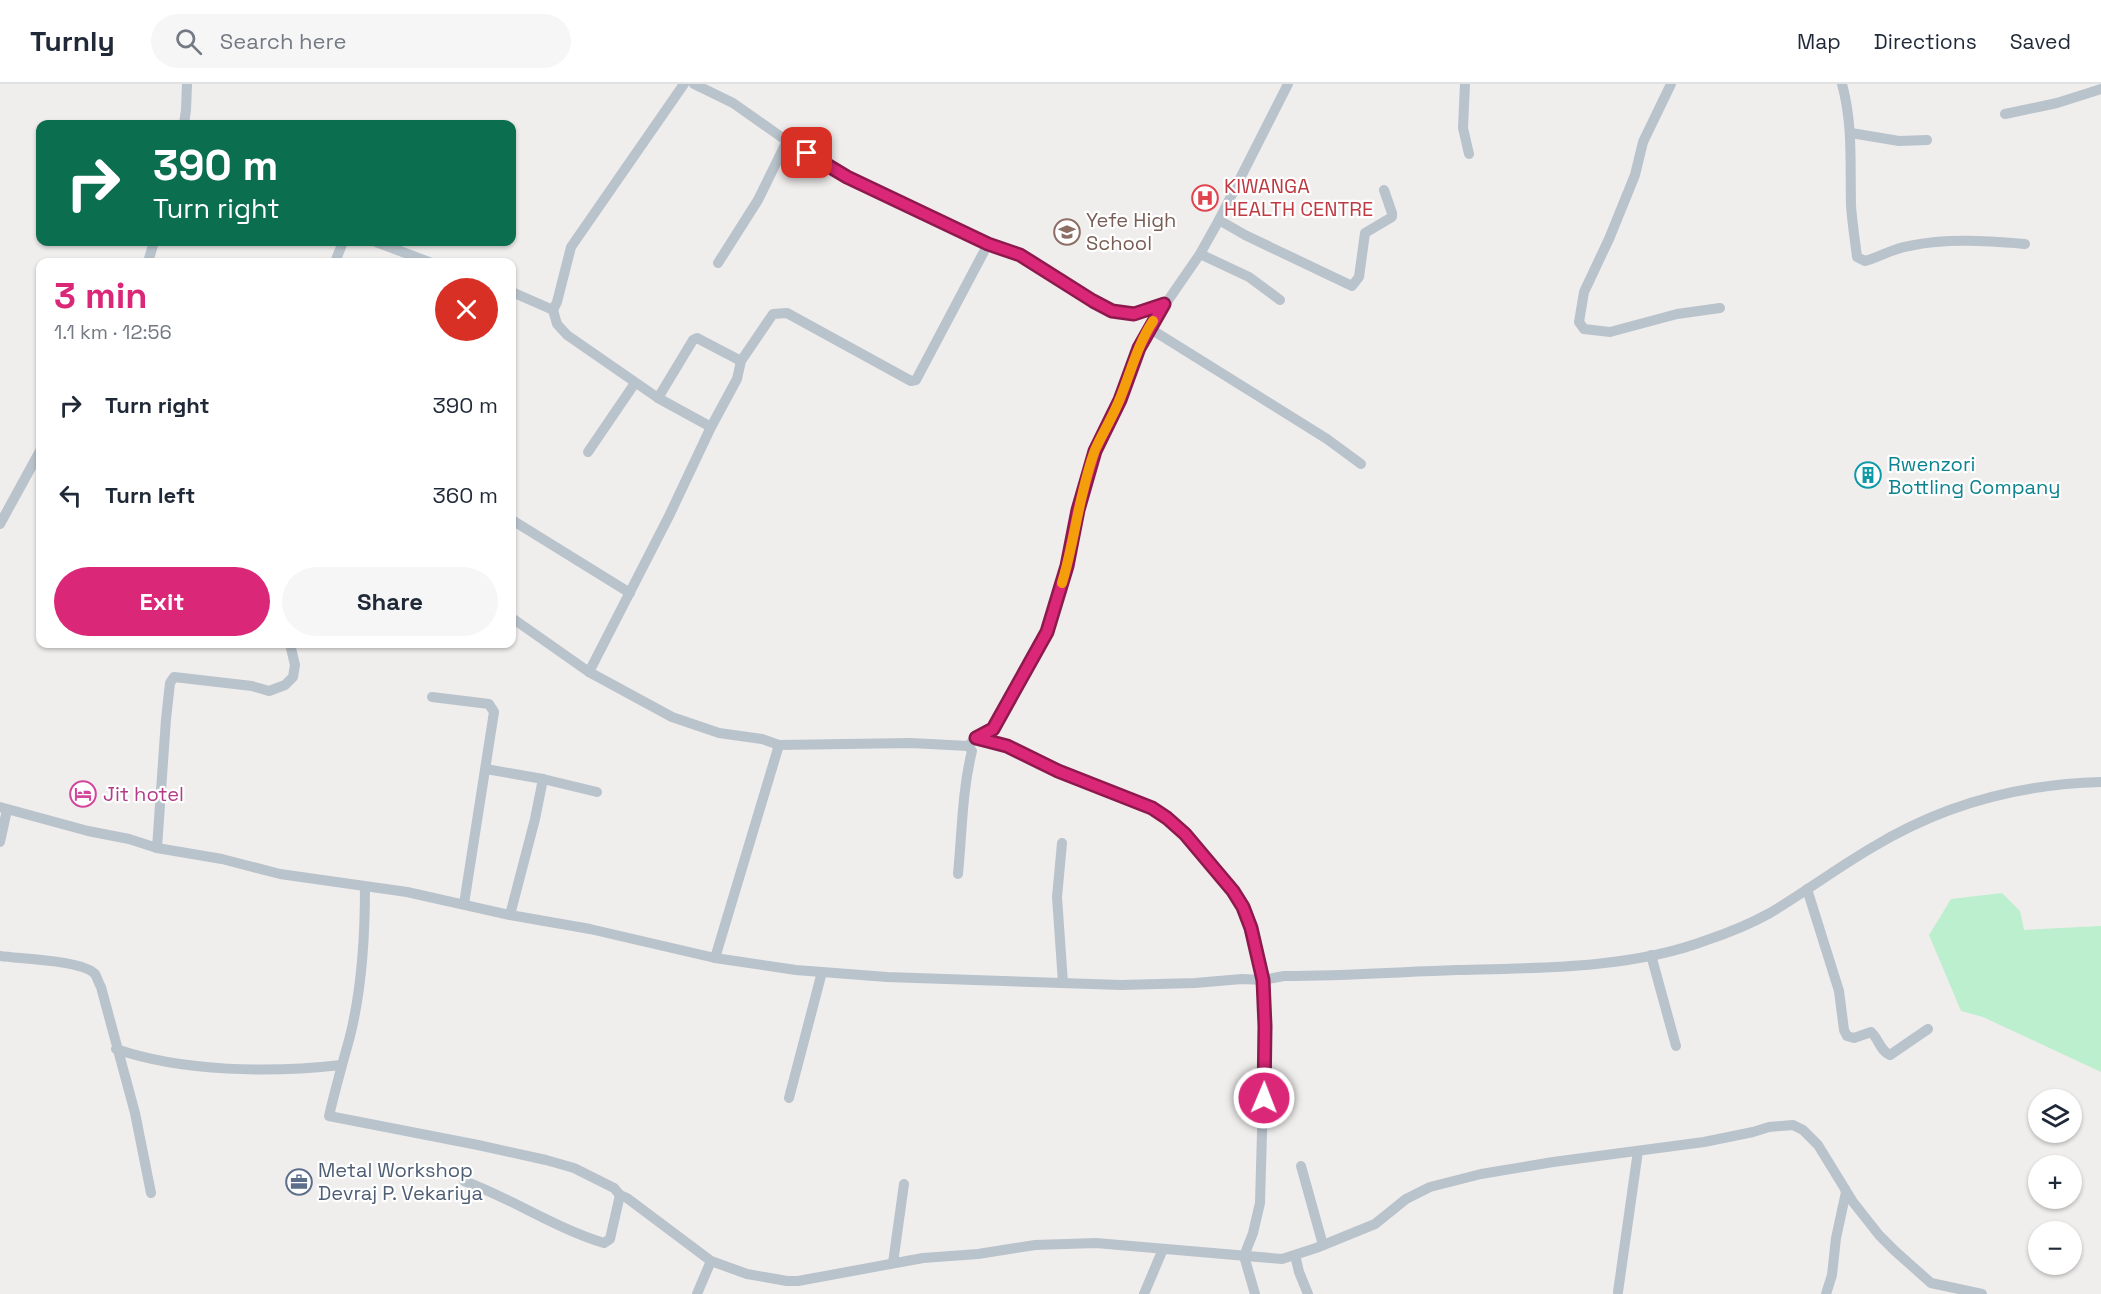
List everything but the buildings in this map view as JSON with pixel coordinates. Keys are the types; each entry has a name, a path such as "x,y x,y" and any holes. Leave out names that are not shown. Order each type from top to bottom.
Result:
{"street":[{"path":"185,120 187,84"},
{"path":"684,84 572,247 553,310 557,324 567,335 658,398 711,426"},
{"path":"694,84 733,104 787,141 847,177 988,244 1020,255 1112,311 1134,314 1164,304"},
{"path":"1465,84 1464,128 1469,154"},
{"path":"1671,84 1643,142 1635,175 1584,292 1579,322 1584,329 1610,332 1677,314 1720,308"},
{"path":"1842,84 1851,133 1851,207 1857,256 1861,260 1882,257 1906,246 1961,240 2025,244"},
{"path":"972,742 993,729 1047,632 1067,566 1078,510 1095,451 1120,400 1139,348 1164,304 1200,254 1219,220 1283,87"},
{"path":"2006,114 2057,103 2101,88"},
{"path":"1851,133 1899,141 1927,140"},
{"path":"718,263 758,200 787,141"},
{"path":"1219,220 1352,286 1359,277 1365,233 1392,217 1384,190"},
{"path":"589,672 711,426 737,379 741,361 773,314 787,312 911,381 916,380 988,244"},
{"path":"387,246 418,258"},
{"path":"1200,254 1249,277 1281,300"},
{"path":"516,296 553,310"},
{"path":"1149,328 1326,439 1361,464"},
{"path":"658,398 696,338 741,361"},
{"path":"588,452 635,383"},
{"path":"0,524 36,458"},
{"path":"516,522 630,593"},
{"path":"516,621 589,672 672,717 718,733 762,739 779,745 972,742 1007,746 1058,771 1136,801 1167,818 1185,834 1233,891 1243,907 1254,937 1263,980 1265,1026 1260,1203 1253,1233 1244,1256 1255,1294"},
{"path":"157,848 166,719 170,683 174,677 252,686 269,691 285,685 293,677 296,665 291,648"},
{"path":"432,697 483,703 493,707 494,712 464,904"},
{"path":"958,873 972,742"},
{"path":"715,958 779,745"},
{"path":"486,769 597,792"},
{"path":"510,915 543,779"},
{"path":"0,842 3,809 129,839 157,848 222,859 280,874 407,892 510,915 590,929 715,958 822,972 887,977 1121,985 1263,980 1284,976 1541,968 1651,955 1704,942 1768,914 1892,836 1956,807 2008,792 2061,784 2101,782"},
{"path":"1062,843 1058,897 1063,983"},
{"path":"365,887 365,930 350,1039 341,1065 329,1116 478,1145 574,1168 614,1188 620,1195 711,1261 747,1274 787,1281 818,1278 923,1258 978,1254 1035,1245 1096,1244 1282,1259 1375,1224 1406,1199 1430,1186 1481,1174 1704,1142 1753,1132 1768,1126 1793,1125 1803,1130 1818,1145 1853,1202 1879,1235 1931,1283 1982,1294"},
{"path":"1807,890 1839,991 1844,1030 1847,1036 1854,1038 1871,1032 1882,1050 1890,1055 1928,1029"},
{"path":"1651,955 1676,1046"},
{"path":"0,956 67,963 82,967 94,974 101,987 135,1113 151,1193"},
{"path":"789,1098 822,972"},
{"path":"116,1048 145,1059 210,1067 318,1068 341,1065"},
{"path":"1618,1292 1638,1151"},
{"path":"1301,1166 1323,1245"},
{"path":"464,1181 496,1193 578,1235 604,1243 610,1239 620,1195"},
{"path":"1826,1294 1832,1275 1836,1238 1846,1192 1843,1183"},
{"path":"893,1263 904,1184"},
{"path":"1144,1294 1163,1249"},
{"path":"1295,1255 1308,1294"},
{"path":"697,1294 711,1261"}],"green space":[{"path":"2002,893 2020,911 2024,930 2101,926 2101,1072 1983,1017 1961,1011 1929,935 1951,899"}],"slow traffic":[{"path":"1062,583 1078,510 1095,451 1120,400 1139,348 1153,321"}],"place":[{"name":"KIWANGA HEALTH CENTRE","path":"1205,198"},
{"name":"Yefe High School","path":"1067,232"},
{"name":"Rwenzori Bottling Company","path":"1868,475"},
{"name":"Jit hotel","path":"83,794"},
{"name":"Metal Workshop Devraj P. Vekariya","path":"299,1182"}],"route":[{"path":"807,153 847,177 988,244 1020,255 1112,311 1134,314 1164,304 1139,348 1120,400 1095,451 1078,510 1067,566 1047,632 993,729 976,738 1007,746 1058,771 1152,808 1185,834 1233,891 1243,907 1251,928 1263,980 1264,1098"}]}
